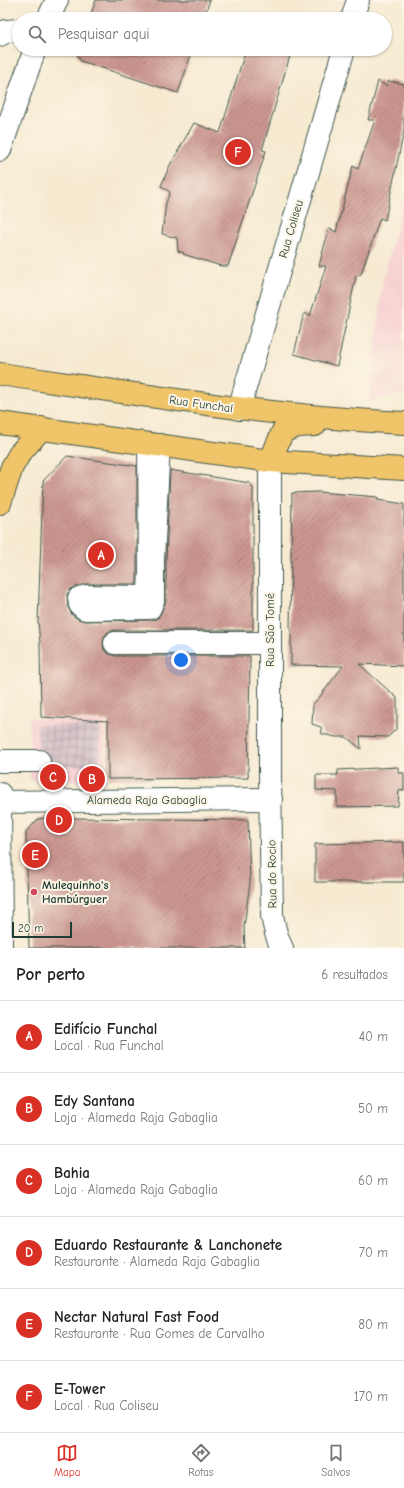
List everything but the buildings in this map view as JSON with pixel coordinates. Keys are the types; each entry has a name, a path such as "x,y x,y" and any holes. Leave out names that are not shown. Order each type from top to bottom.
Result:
{"main road":[{"name":"Rua Funchal","path":"0,374 239,409 366,421 404,423"},
{"path":"270,461 277,443 285,429 298,426 366,421"},
{"path":"0,423 270,461 404,469"},
{"path":"0,503 12,468 20,453 42,428"}],"street":[{"path":"51,12 57,0"},
{"path":"354,12 358,0"},
{"path":"0,35 6,30 12,30"},
{"path":"0,150 33,56"},
{"name":"Rua Coliseu","path":"239,409 342,56"},
{"path":"154,444 154,600 150,608 85,609 80,605 80,598 86,596 141,597 146,595 149,590 154,444"},
{"name":"Rua São Tomé","path":"270,461 271,799"},
{"path":"115,643 270,643"},
{"path":"0,761 39,761"},
{"path":"0,794 0,948"},
{"name":"Alameda Raja Gabaglia","path":"0,802 271,799"},
{"name":"Rua do Rocio","path":"271,799 272,915 274,928 282,948"}],"shaded area":[{"path":"404,197 404,394 369,401 383,279"},
{"path":"29,718 105,722 104,782 30,780"},
{"path":"37,725 100,726 99,766 39,765"}],"place":[{"name":"E-Tower","path":"238,152"},
{"name":"Edifício Funchal","path":"101,555"},
{"name":"Bahia","path":"53,777"},
{"name":"Edy Santana","path":"92,779"},
{"name":"Eduardo Restaurante & Lanchonete","path":"59,820"},
{"name":"Nectar Natural Fast Food","path":"35,855"},
{"name":"Mulequinho's Hambúrguer","path":"34,892"}]}
